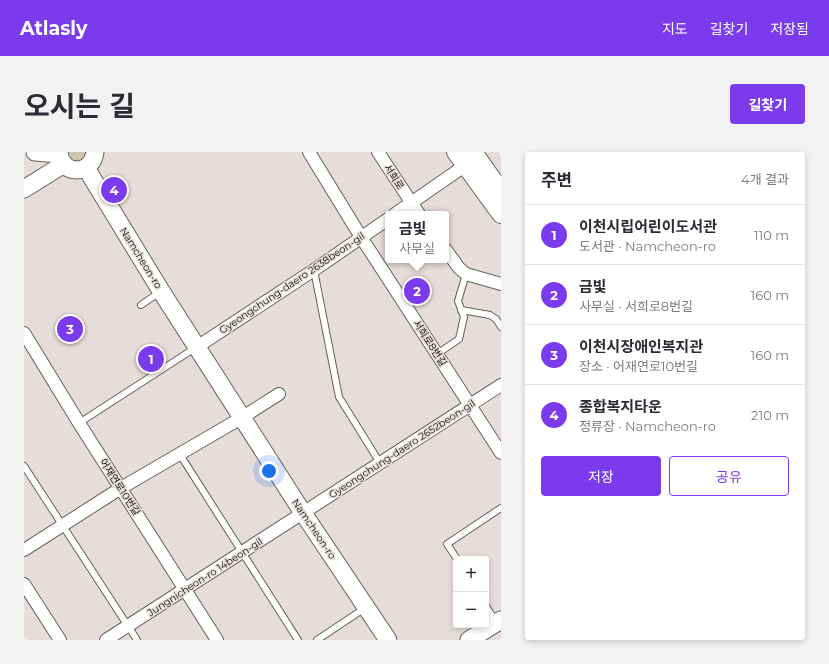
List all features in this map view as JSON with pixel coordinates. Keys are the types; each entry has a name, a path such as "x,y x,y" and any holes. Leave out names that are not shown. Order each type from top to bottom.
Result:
{"main road":[{"path":"465,156 501,192"},
{"path":"465,156 501,214"}],"street":[{"path":"35,152 61,157 74,170 86,168 91,164 94,159 95,152"},
{"name":"서희로8번길","path":"309,152 361,237 501,453"},
{"name":"서희로","path":"378,152 417,211"},
{"path":"399,211 411,203 465,156"},
{"path":"24,189 61,157"},
{"name":"Namcheon-ro","path":"86,168 161,291 303,513 388,640"},
{"name":"Gyeongchung-daero 2638beon-gil","path":"197,347 385,221"},
{"path":"449,254 459,268 466,274 501,284"},
{"name":"어재연로10번길","path":"24,333 27,346 121,488 217,640"},
{"name":"Gyeongchung-daero 2652beon-gil","path":"303,513 501,385"},
{"path":"24,550 121,488 243,417 279,394"},
{"name":"Jungnicheon-ro 14beon-gil","path":"106,640 303,513"},
{"path":"24,584 60,640"},
{"path":"469,640 499,622"}],"lane":[{"path":"314,270 339,397 380,463"},
{"path":"437,354 459,339 464,320 458,301 466,274"},
{"path":"141,305 161,291"},
{"path":"461,310 490,315 496,319 501,327"},
{"path":"79,424 197,347"},
{"path":"179,453 298,640"},
{"path":"24,466 137,640"},
{"path":"455,556 447,544 501,508"},
{"path":"317,640 366,607"},
{"path":"489,610 499,622"}],"shaded area":[{"path":"68,152 86,152 82,159 76,161 70,158"}],"place":[{"name":"종합복지타운","path":"114,190"},
{"name":"금빛","path":"417,291"},
{"name":"이천시장애인복지관","path":"70,329"},
{"name":"이천시립어린이도서관","path":"151,359"}]}
